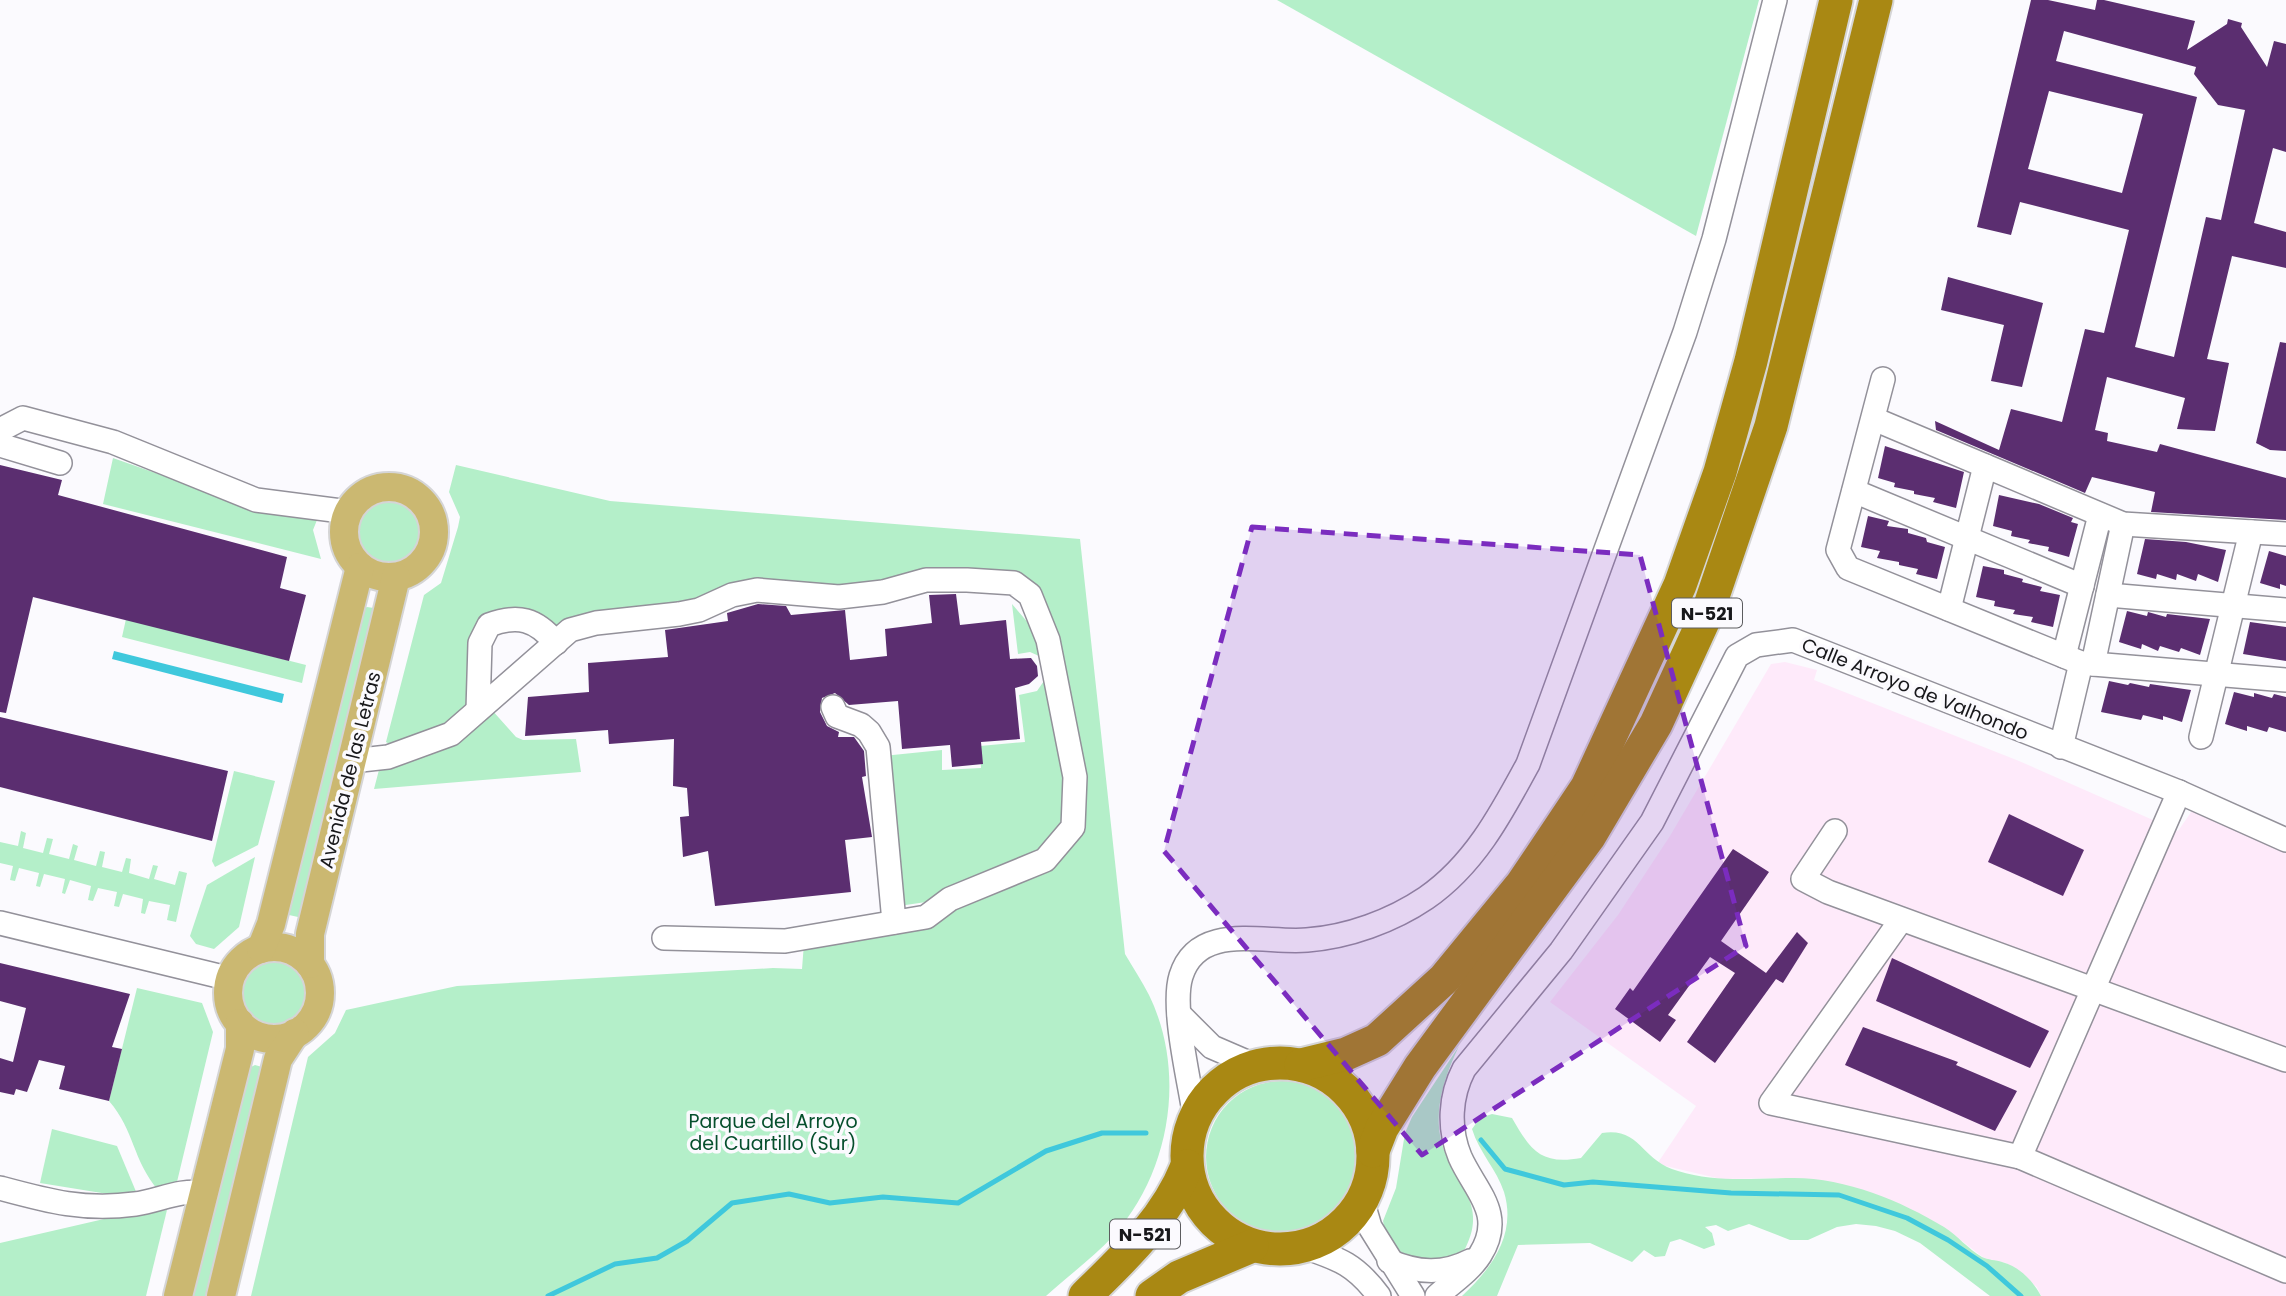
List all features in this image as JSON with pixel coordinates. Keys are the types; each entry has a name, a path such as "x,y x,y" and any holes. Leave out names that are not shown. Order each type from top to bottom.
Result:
{"highway":[{"name":"N-521","path":"1085,1296 1157,1221 1179,1187 1187,1166 1189,1134 1195,1118 1220,1085 1256,1066 1301,1065 1346,1054 1377,1040 1444,979 1522,884 1587,787 1681,585 1720,472 1751,361 1836,0"},
{"name":"N-521","path":"1187,1166 1193,1190 1204,1211 1220,1228 1252,1246 1278,1250 1304,1247 1338,1229 1362,1200 1370,1182 1373,1151 1382,1128 1420,1067 1590,837 1656,724 1708,611 1771,426 1876,0"},
{"name":"N-521","path":"1301,1065 1324,1074 1346,1091 1363,1114 1373,1151"},
{"name":"N-521","path":"1152,1296 1178,1277 1252,1246"}],"main road":[{"path":"389,487 409,492 426,505 434,525 432,546 416,569 396,577 377,576 360,567 345,541 344,526 349,512 368,492 389,487"},
{"name":"Avenida de las Letras","path":"261,948 271,924 360,567"},
{"name":"Avenida de las Letras","path":"310,964 310,934 396,577"},
{"path":"178,1296 240,1049 240,1023 229,999 231,979 245,958 261,948 287,948 310,964 319,984 319,1002 312,1018 295,1033 278,1059 221,1296"},
{"path":"240,1023 266,1037 278,1038 295,1033"}],"street":[{"path":"1195,1118 1179,1014 1181,974 1197,951 1216,941 1247,937 1309,940 1371,927 1426,897 1459,870 1498,820 1528,764 1685,332 1714,239 1775,0"},
{"path":"1883,379 1838,550 1848,568 2079,661 2286,680"},
{"path":"0,430 23,418 113,442 256,500 349,512"},
{"path":"1874,419 2123,524 2286,534"},
{"path":"0,444 60,463"},
{"path":"1949,609 1985,466"},
{"path":"1854,491 2082,586"},
{"path":"2061,747 2079,661 2082,586 2100,515"},
{"path":"2079,661 2108,595 2123,524"},
{"path":"2200,737 2251,532"},
{"path":"352,761 388,757 451,734 570,630 596,623 679,614 732,595 757,590 839,597 883,592 926,580 967,580 1014,583 1030,595 1048,640 1075,777 1073,827 1045,860 950,899 926,917 785,942 664,938"},
{"path":"2108,595 2286,610"},
{"path":"478,710 480,643 489,625 506,618 524,618 544,629 556,643"},
{"name":"Calle Arroyo de Valhondo","path":"1437,1296 1479,1256 1490,1227 1486,1199 1460,1156 1451,1113 1455,1087 1464,1069 1561,951 1651,822 1737,656 1756,645 1793,640 2179,792 2286,840"},
{"path":"833,707 837,716 869,732 878,747 894,922"},
{"path":"2020,1157 2179,792"},
{"path":"1835,831 1803,879 1828,892 1901,920 2286,1060"},
{"path":"1901,920 1771,1103 2020,1157 2286,1271"},
{"path":"0,923 231,979"},
{"path":"1179,1014 1212,1047 1256,1066"},
{"path":"0,1188 72,1207 136,1204 187,1190 204,1193"},
{"path":"1362,1200 1370,1227 1413,1296"},
{"path":"1304,1247 1348,1262 1365,1277 1379,1296"},
{"path":"1389,1261 1411,1270 1434,1271 1457,1268 1479,1256"}],"highlighted area":[{"path":"1252,527 1640,555 1746,946 1422,1155 1164,851"}],"shaded area":[{"path":"1785,662 1817,670 1814,680 2019,761 2178,831 2194,808 2286,848 2286,1296 2041,1296 2037,1287 2006,1263 1984,1258 1962,1241 1795,1178 1721,1179 1657,1164 1696,1106 1550,1002 1618,915 1670,836 1771,664"}],"green space":[{"path":"1277,0 1759,0 1696,236"},
{"path":"113,458 195,487 319,515 313,530 321,559 103,504"},
{"name":"Parque del Arroyo del Cuartillo (Sur)","path":"456,465 610,501 1080,539 1125,954 1149,995 1161,1025 1169,1089 1167,1121 1160,1152 1133,1210 1106,1243 1046,1296 251,1296 308,1057 335,1033 346,1010 457,986 773,968 802,969 804,943 923,923 1048,863 1080,824 1054,638 1001,579 798,589 557,626 491,618 467,709 461,719 396,748 386,742 424,595 441,583 458,527 460,517 449,492"},
{"path":"383,499 397,499 409,504 418,513 423,532 421,545 414,556 397,565 383,565 371,560 362,551 357,539 357,525 362,513 371,504"},
{"path":"1012,604 1042,639 1067,771 1067,813 1060,834 1042,851 956,892 926,902 899,906 883,756 942,750 942,770 981,768 980,746 1025,742 1019,695 1037,691 1046,678 1039,656 1030,652 1018,654"},
{"path":"367,607 374,608 306,913 298,917 289,915 285,908 357,612"},
{"path":"126,619 306,665 302,683 122,637"},
{"path":"491,709 516,737 523,740 576,739 581,772 374,789 380,766"},
{"path":"234,771 275,781 258,845 215,867 212,861"},
{"path":"21,831 26,833 23,848 43,853 47,838 53,839 49,854 69,859 73,844 78,846 74,860 96,866 100,851 105,852 102,867 122,872 126,858 131,859 129,873 149,879 153,865 158,866 154,879 175,885 179,871 187,873 176,922 167,920 170,905 149,901 145,914 141,913 143,899 123,894 119,907 114,906 117,892 98,888 93,901 88,900 91,886 70,880 65,894 62,893 65,879 44,874 40,887 36,886 39,873 19,868 15,881 10,880 13,866 0,863 0,842 18,846"},
{"path":"255,857 239,927 214,949 196,944 190,936 207,885"},
{"path":"281,959 302,974 308,986 306,1006 298,1017 281,1027 267,1027 250,1017 242,1006 240,986 250,969 261,961"},
{"path":"137,988 202,1003 213,1032 176,1186 158,1190 149,1179 118,1112 109,1101"},
{"path":"1459,1046 1443,1089 1439,1123 1444,1151 1471,1203 1472,1232 1465,1249 1438,1263 1418,1259 1395,1247 1383,1221 1396,1188 1405,1133 1412,1117"},
{"path":"255,1065 262,1067 210,1296 189,1296 245,1070"},
{"path":"1282,1081 1311,1086 1336,1103 1353,1128 1358,1157 1353,1186 1336,1211 1311,1228 1282,1233 1253,1228 1228,1211 1211,1186 1206,1157 1211,1128 1228,1103 1253,1086"},
{"path":"1492,1114 1512,1118 1532,1147 1547,1157 1556,1159 1581,1158 1602,1133 1615,1132 1633,1140 1666,1166 1693,1175 1736,1179 1814,1179 1872,1193 1910,1208 1944,1227 1982,1257 2015,1267 2030,1280 2041,1296 1990,1296 1920,1243 1895,1231 1876,1226 1856,1224 1837,1227 1808,1240 1790,1240 1749,1224 1728,1231 1716,1225 1705,1227 1712,1233 1715,1245 1704,1249 1680,1239 1670,1242 1665,1256 1655,1257 1644,1250 1632,1262 1590,1243 1518,1245 1497,1296 1462,1296 1491,1263 1499,1250 1507,1223 1504,1192 1472,1129 1480,1118"},
{"path":"52,1129 117,1146 137,1194 114,1195 40,1183"},
{"path":"167,1210 146,1296 0,1296 0,1243 117,1216"}],"water":[{"path":"114,651 284,694 282,703 112,659"}],"building":[{"path":"2031,0 2048,0 2095,10 2097,0 2104,0 2195,21 2187,50 2227,24 2228,19 2242,23 2241,27 2267,67 2274,41 2286,44 2286,152 2273,148 2254,223 2286,232 2286,268 2232,256 2207,359 2229,363 2215,431 2177,429 2185,398 2107,377 2095,430 2108,433 2107,441 2157,452 2160,444 2286,478 2286,520 2151,512 2155,492 2092,477 2085,493 1936,430 1935,421 1999,450 2011,409 2062,422 2085,329 2104,333 2129,230 2020,202 2011,235 1977,227","holes":["2064,31 2196,67 2194,74 2218,105 2245,110 2221,220 2206,217 2174,357 2135,347 2197,97 2056,61","2049,91 2143,114 2122,193 2028,169"]},
{"path":"1948,277 2043,303 2022,387 1991,381 2004,325 1941,310"},
{"path":"2280,342 2286,343 2286,451 2270,450 2256,443"},
{"path":"1885,446 1964,472 1956,508 1933,502 1935,498 1894,487 1895,483 1878,478"},
{"path":"0,465 62,480 58,495 287,557 280,588 306,595 289,661 33,597 6,713 0,712"},
{"path":"1999,495 2039,504 2073,518 2071,522 2078,524 2069,557 2048,551 2049,547 2028,543 2030,540 2011,536 2012,531 1993,526"},
{"path":"1868,516 1889,521 1887,526 1908,529 1908,533 1945,547 1937,579 1916,574 1918,569 1899,565 1899,562 1877,558 1880,551 1861,547"},
{"path":"2145,539 2186,542 2226,550 2218,582 2198,574 2196,581 2177,574 2176,580 2157,574 2156,579 2137,574"},
{"path":"2269,551 2286,556 2286,586 2280,584 2280,589 2260,583"},
{"path":"1983,566 2004,570 2004,574 2042,587 2040,591 2060,595 2053,627 2031,622 2033,617 2013,614 2015,610 1994,606 1995,601 1976,597"},
{"path":"956,594 960,625 1006,620 1010,659 1031,658 1037,666 1038,676 1029,684 1015,688 1020,739 981,742 983,764 952,767 950,745 902,749 898,701 849,705 835,693 822,698 820,712 827,726 839,732 838,737 854,737 864,751 866,776 862,777 872,837 845,840 851,892 715,906 708,851 683,857 680,817 689,816 687,788 673,786 674,739 609,744 608,730 525,736 528,697 589,692 588,663 668,657 665,630 728,621 727,613 758,604 786,606 791,615 845,610 850,660 887,656 885,629 932,623 929,595"},
{"path":"2127,611 2147,616 2148,612 2166,617 2167,614 2210,619 2200,655 2181,648 2179,652 2160,646 2158,651 2142,644 2141,649 2119,642"},
{"path":"2250,622 2286,627 2286,661 2243,654"},
{"path":"2109,681 2191,690 2182,722 2163,716 2163,720 2143,715 2141,720 2101,712"},
{"path":"2234,692 2254,697 2254,693 2272,698 2274,694 2286,697 2286,732 2269,727 2267,732 2247,726 2247,731 2225,724"},
{"path":"0,717 228,771 212,841 0,787"},
{"path":"2009,814 2084,850 2063,896 1988,862"},
{"path":"1733,849 1769,872 1721,941 1766,973 1797,932 1808,943 1783,983 1776,979 1715,1063 1687,1042 1735,973 1710,957 1668,1015 1676,1020 1660,1042 1615,1009 1630,988 1633,991"},
{"path":"1892,958 2049,1031 2030,1068 1876,1001"},
{"path":"0,963 130,994 112,1047 122,1049 109,1101 59,1089 65,1066 39,1060 27,1092 16,1089 14,1095 0,1092 0,1058 13,1062 26,1008 0,1001"},
{"path":"1863,1027 1958,1062 1956,1065 2017,1091 1995,1131 1845,1065"}],"waterway":[{"path":"548,1296 615,1264 657,1258 687,1241 732,1203 789,1194 830,1203 883,1197 958,1203 1046,1151 1102,1133 1146,1133"},
{"path":"1481,1140 1505,1169 1564,1185 1593,1182 1731,1193 1839,1195 1907,1218 1948,1240 1987,1266 2021,1296"}]}
